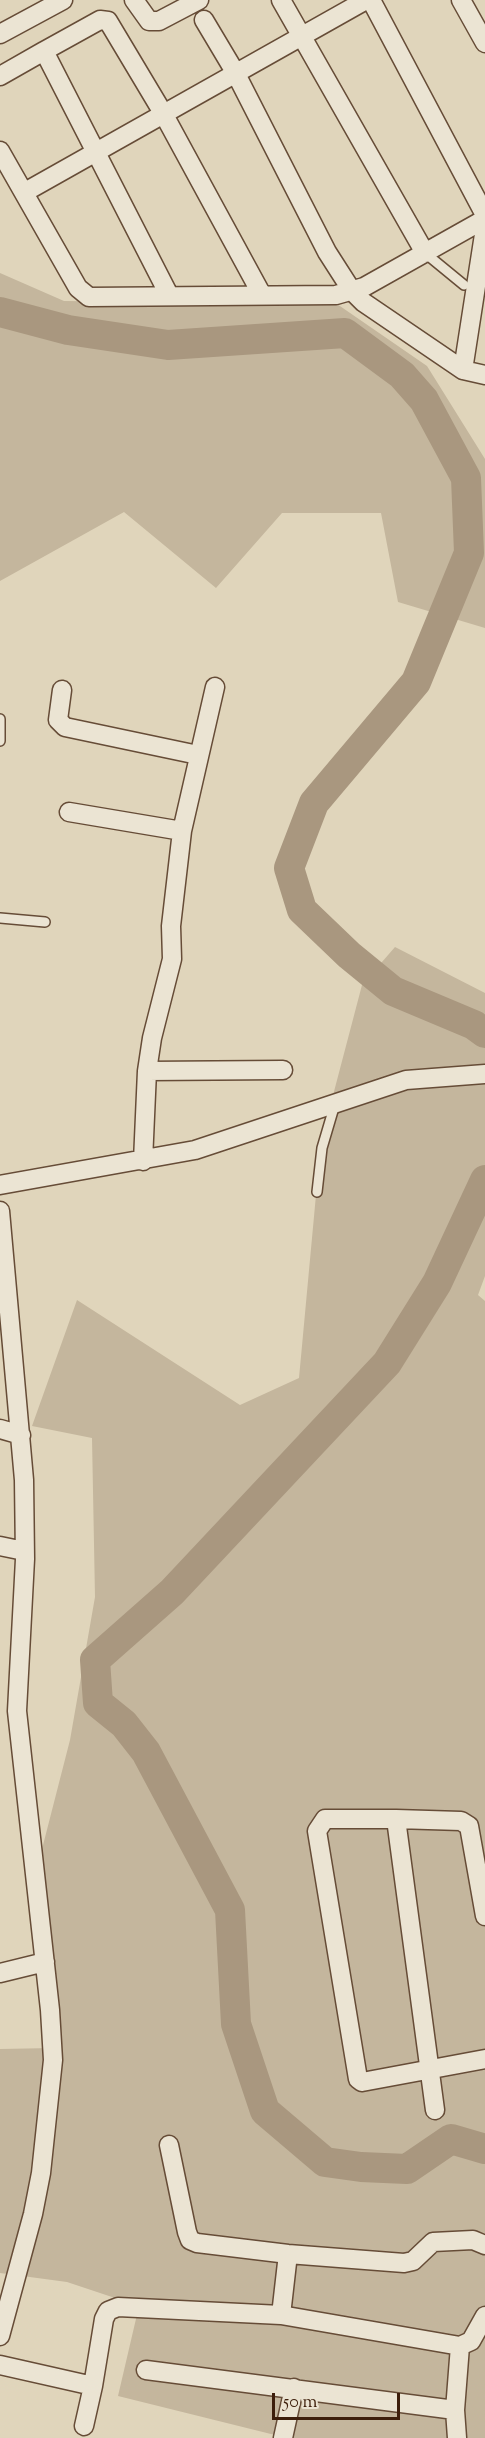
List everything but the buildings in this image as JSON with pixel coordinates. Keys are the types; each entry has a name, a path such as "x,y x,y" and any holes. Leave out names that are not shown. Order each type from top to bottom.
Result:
{"street":[{"path":"0,34 63,0"},
{"path":"134,0 149,21 159,21 199,0"},
{"path":"281,0 425,253"},
{"path":"25,192 300,35 366,0"},
{"path":"0,151 82,294 101,297 262,296 336,295 352,291 425,253 485,217 371,0"},
{"path":"461,0 483,34"},
{"path":"0,76 100,20 108,21 163,113 262,296"},
{"path":"204,20 235,72 327,252 352,291 363,302 463,370 485,375"},
{"path":"44,51 169,295"},
{"path":"463,370 485,228"},
{"path":"142,1161 147,1071 152,1038 172,959 171,926 182,831 215,687"},
{"path":"62,690 58,720 65,727 198,755"},
{"path":"69,812 182,831"},
{"path":"147,1071 283,1070"},
{"path":"0,1185 195,1150 406,1080 461,1074 485,1074"},
{"path":"0,1211 7,1356 21,1435 24,1480 24,1551 16,1711 45,1962 53,2061 40,2173 28,2234 0,2336"},
{"path":"0,1429 21,1435"},
{"path":"0,1546 24,1551"},
{"path":"485,1916 481,1863 467,1823 396,1819 326,1819 318,1826 318,1839 358,2079 362,2082 431,2067 485,2059"},
{"path":"396,1819 435,2110"},
{"path":"0,1973 45,1962"},
{"path":"169,2145 190,2240 197,2243 288,2254 404,2263 412,2261 433,2242 473,2240 485,2245"},
{"path":"281,2315 288,2254"},
{"path":"84,2426 105,2319 112,2308 281,2315 460,2346 471,2341 485,2316"},
{"path":"457,2438 455,2410 460,2346"},
{"path":"0,2365 93,2386"},
{"path":"147,2370 455,2410"},
{"path":"283,2438 294,2388"}],"lane":[{"path":"425,253 464,285"},
{"path":"0,719 0,741"},
{"path":"0,918 45,922"},
{"path":"317,1192 322,1148 335,1102"}],"shaded area":[{"path":"0,273 64,301 337,304 427,366 485,459 485,628 398,602 381,513 282,513 216,588 124,512 0,581"},
{"path":"395,947 485,993 485,1276 478,1295 485,1301 485,2438 287,2438 118,2396 139,2306 67,2282 0,2273 0,2049 53,2048 41,1853 70,1740 95,1597 92,1438 32,1426 77,1300 240,1405 299,1378 321,1141 362,985"}],"waterway":[{"path":"0,312 68,330 168,345 345,333 402,375 424,400 466,478 469,553 416,682 314,803 289,868 302,910 349,955 393,991 474,1025 485,1033"},
{"path":"485,1180 437,1283 387,1363 172,1592 95,1660 98,1703 124,1724 146,1752 230,1910 236,2024 265,2111 325,2162 361,2167 407,2169 451,2139 485,2149"}]}
